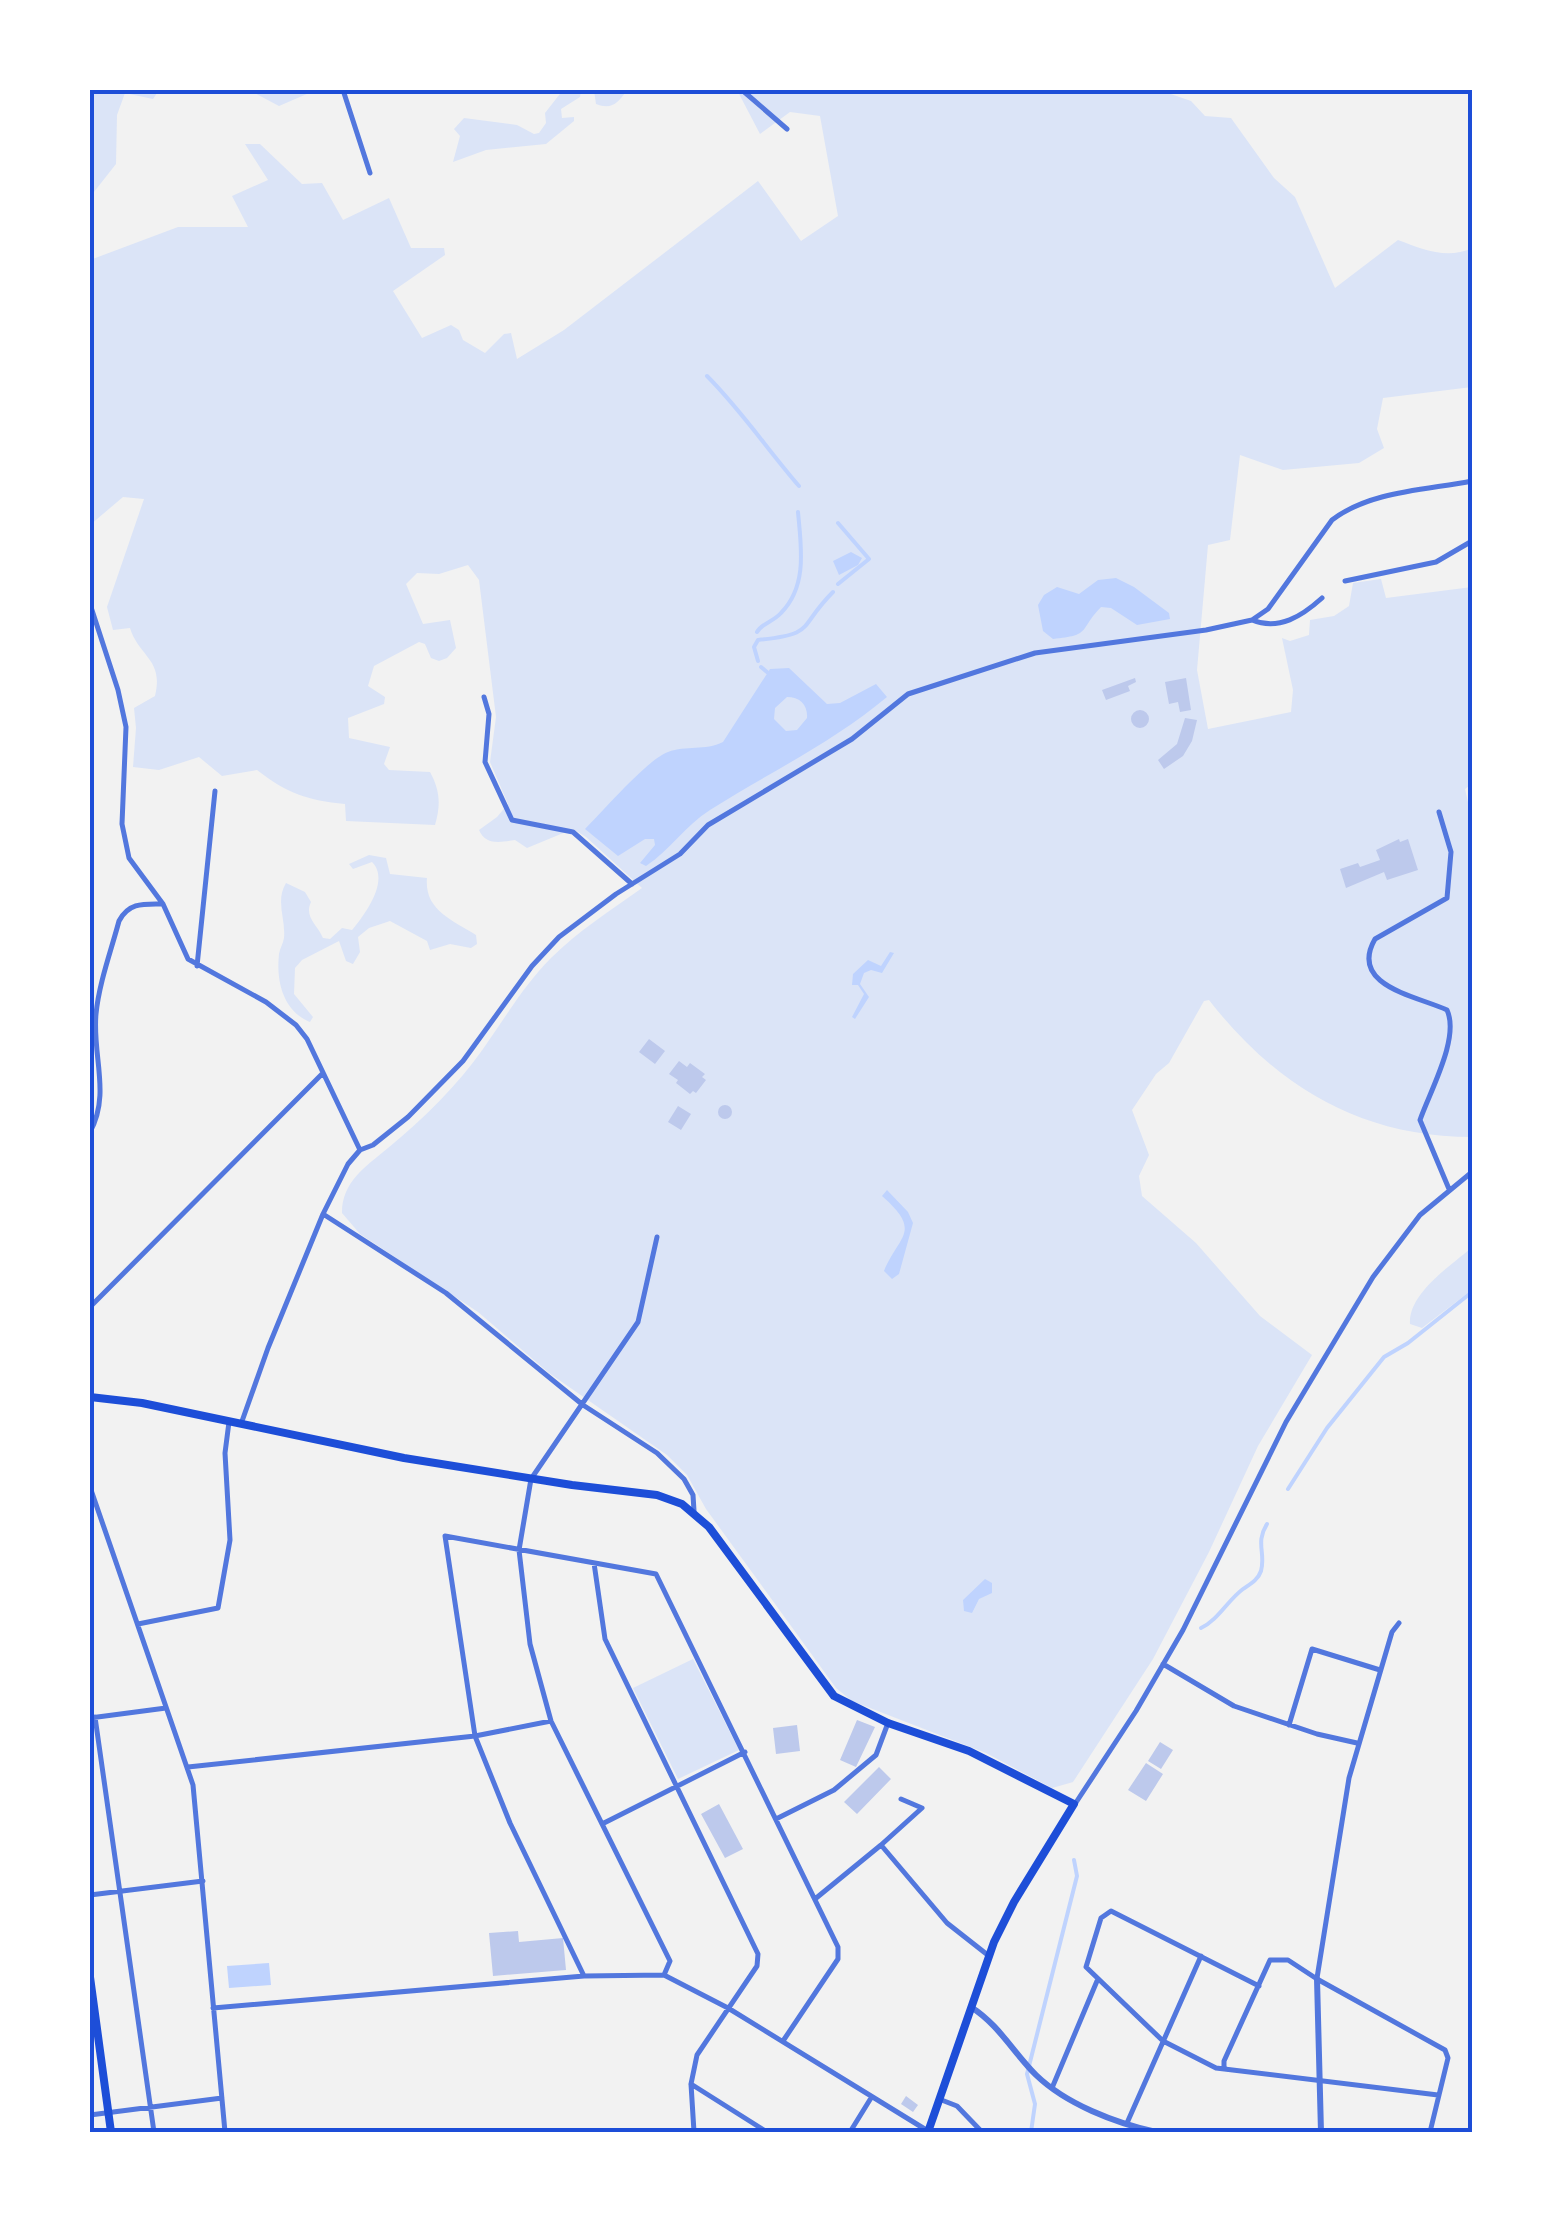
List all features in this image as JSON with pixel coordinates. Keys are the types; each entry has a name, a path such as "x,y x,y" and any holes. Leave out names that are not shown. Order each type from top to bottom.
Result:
{"main road":[{"path":"90,1397 142,1403 404,1458 657,1495 694,1511 709,1526 834,1696 888,1724 969,1751 1074,1804 1014,1902 989,1956 928,2132"},
{"path":"90,1977 111,2132"}],"street":[{"path":"343,90 370,173"},
{"path":"742,90 787,129"},
{"path":"1252,620 1268,609 1332,520 1346,510 1385,497 1472,481"},
{"path":"1345,581 1436,562 1472,541"},
{"path":"241,1424 323,1214 348,1164 360,1150 387,1136 463,1061 544,951 632,884 680,854 708,825 852,738 908,694 1034,653 1206,630 1252,620 1279,624 1301,616 1322,598"},
{"path":"90,604 126,728 124,845 129,858 163,904 181,947 197,966 266,1002 296,1025 307,1039 360,1150"},
{"path":"484,697 489,714 485,762 512,820 573,832 632,884"},
{"path":"197,966 215,791"},
{"path":"1439,812 1451,852 1446,898 1375,938 1370,968 1375,979 1385,986 1447,1010 1452,1021 1451,1036 1420,1120 1449,1188"},
{"path":"90,1132 100,1114 102,1095 96,1009 119,921 126,909 135,905 163,904"},
{"path":"90,1306 322,1073"},
{"path":"1074,1804 1164,1664 1206,1588 1267,1457 1393,1246 1420,1215 1472,1172"},
{"path":"323,1214 476,1314 583,1405 670,1464 693,1494 694,1511"},
{"path":"658,1237 638,1322 531,1479 519,1550 530,1644 550,1722 670,1961 664,1975"},
{"path":"138,1624 218,1608 231,1525 224,1452 229,1422"},
{"path":"90,1487 188,1767 203,1881 225,2132"},
{"path":"584,1976 510,1823 475,1736 445,1536 656,1574 838,1947 838,1959 783,2042"},
{"path":"594,1563 604,1638 758,1954 757,1966 696,2055 690,2084 694,2132"},
{"path":"1321,2132 1317,1980 1357,1743 1392,1632 1399,1622"},
{"path":"1289,1725 1312,1650 1380,1670"},
{"path":"1164,1664 1234,1706 1357,1743"},
{"path":"154,2132 93,1718 168,1708"},
{"path":"188,1767 475,1736 550,1722"},
{"path":"776,1819 834,1790 876,1755 888,1724"},
{"path":"602,1824 745,1752"},
{"path":"816,1899 922,1808 901,1798"},
{"path":"881,1845 946,1923 989,1956"},
{"path":"90,1895 203,1881"},
{"path":"1259,1986 1107,1912 1101,1918 1086,1961 1087,1970 1097,1981 1163,2041 1210,2066 1438,2095"},
{"path":"1127,2123 1201,1956"},
{"path":"1224,2069 1224,2060 1270,1960 1288,1960 1445,2050 1448,2058 1430,2132"},
{"path":"214,2008 584,1976 664,1975 728,2008 928,2132"},
{"path":"1052,2088 1097,1981"},
{"path":"971,2007 994,2023 1021,2058 1052,2088 1093,2111 1156,2132"},
{"path":"690,2084 767,2132"},
{"path":"90,2115 222,2098"},
{"path":"850,2132 872,2098"},
{"path":"939,2099 957,2106 982,2132"}],"shaded area":[{"path":"90,90 159,90 153,99 125,93 117,115 116,164 90,197"},
{"path":"249,90 316,90 279,106"},
{"path":"563,90 581,90 580,97 561,109 562,118 574,117 574,121 546,144 486,150 453,162 460,136 454,129 464,118 517,125 539,133 546,123 545,113"},
{"path":"594,90 627,90 617,102 606,106 596,104"},
{"path":"737,90 1159,90 1191,101 1205,116 1231,118 1274,178 1295,197 1335,288 1398,240 1444,253 1472,248 1472,387 1383,398 1377,429 1384,448 1359,463 1283,470 1240,455 1230,540 1208,545 1197,670 1208,729 1291,712 1293,690 1282,638 1290,641 1309,635 1310,620 1334,616 1349,606 1353,583 1381,579 1386,598 1472,587 1472,784 1465,789 1472,820 1472,1137 1393,1128 1324,1101 1263,1058 1209,1000 1204,1001 1169,1063 1156,1074 1132,1110 1149,1155 1139,1176 1142,1196 1196,1243 1260,1316 1312,1355 1258,1446 1153,1659 1073,1782 1052,1788 986,1753 852,1701 836,1688 706,1509 687,1475 667,1455 549,1373 478,1312 360,1234 342,1213 346,1192 356,1176 450,1089 541,968 583,930 642,888 573,829 527,848 515,840 490,841 479,830 508,804 490,762 496,717 479,580 468,565 439,574 417,573 406,584 423,624 450,620 456,648 439,661 431,658 425,644 419,642 374,666 368,686 385,697 384,704 348,718 349,738 390,747 384,764 389,770 430,772 438,798 435,825 346,821 345,804 298,794 257,770 222,776 199,757 159,770 133,767 134,708 155,696 156,674 130,628 113,630 107,607 144,499 123,497 90,525 90,260 178,227 248,227 232,196 268,180 245,144 260,144 302,184 322,183 343,220 389,198 411,248 444,248 445,255 393,291 422,338 451,325 459,330 463,340 485,353 504,334 511,333 517,359 564,330 758,181 801,241 838,216 820,116 790,112 760,134"},
{"path":"369,855 386,858 390,874 427,878 427,889 435,906 476,935 477,944 471,948 450,944 430,950 427,941 390,921 369,928 358,937 360,952 353,964 346,961 339,941 302,960 295,968 294,994 313,1017 310,1022 293,1011 280,984 283,890 286,883 305,892 311,902 312,920 323,938 330,939 342,928 352,930 374,896 378,878 372,862 353,869 349,864"},
{"path":"1472,1233 1469,1292 1422,1328 1410,1324 1416,1302 1441,1273 1470,1249"},
{"path":"693,1659 739,1750 678,1779 633,1688"}],"water":[{"path":"851,552 862,558 858,565 839,575 833,561"},
{"path":"1116,578 1169,613 1170,619 1137,625 1111,608 1101,607 1074,636 1053,639 1043,631 1038,605 1044,595 1057,587 1079,594 1098,580"},
{"path":"789,668 827,704 840,703 876,684 887,697 823,743 710,810 646,866 640,863 655,845 654,839 645,839 618,856 585,829 659,757 675,750 723,742 770,669","holes":["792,697 805,706 807,718 797,730 786,731 774,719 775,708"]},
{"path":"890,952 894,953 882,973 864,973 860,984 869,997 855,1019 852,1017 864,994 858,985 852,985 853,974 868,960 881,966"},
{"path":"887,1190 913,1223 899,1274 892,1279 884,1271 905,1226 882,1196"},
{"path":"985,1579 992,1583 992,1593 979,1599 972,1613 964,1611 963,1600"},
{"path":"269,1963 271,1985 229,1988 227,1966"}],"building":[{"path":"1135,678 1136,682 1128,686 1130,691 1106,700 1102,690"},
{"path":"1186,678 1191,710 1180,712 1178,702 1169,704 1165,682"},
{"path":"1140,710 1149,719 1140,728 1131,719"},
{"path":"1185,718 1197,720 1192,741 1183,756 1164,769 1158,760 1177,744"},
{"path":"1408,839 1418,870 1387,880 1384,872 1346,888 1340,869 1380,860 1376,850"},
{"path":"649,1039 665,1051 655,1064 639,1052"},
{"path":"679,1061 687,1067 690,1063 705,1074 702,1077 706,1080 696,1093 690,1094 669,1074"},
{"path":"725,1105 732,1112 725,1119 718,1112"},
{"path":"678,1106 691,1114 681,1130 668,1122"},
{"path":"857,1720 875,1727 856,1767 840,1760"},
{"path":"797,1725 800,1751 776,1754 773,1728"},
{"path":"1160,1742 1173,1750 1161,1769 1148,1761"},
{"path":"1146,1763 1163,1774 1146,1801 1128,1790"},
{"path":"879,1767 891,1779 857,1814 844,1802"},
{"path":"719,1804 743,1849 725,1858 701,1814"},
{"path":"518,1931 519,1942 563,1938 566,1970 493,1976 489,1933"},
{"path":"906,2096 918,2105 913,2112 901,2104"}],"waterway":[{"path":"707,376 799,486"},
{"path":"757,632 781,613 795,591 801,565 798,512"},
{"path":"838,523 869,559 838,584"},
{"path":"758,661 754,647 758,640 798,632 833,592"},
{"path":"761,667 767,672"},
{"path":"1288,1489 1327,1428 1384,1357 1472,1292"},
{"path":"1201,1628 1258,1577 1267,1524"},
{"path":"1031,2132 1035,2104 1027,2074 1077,1876 1074,1860"}]}
